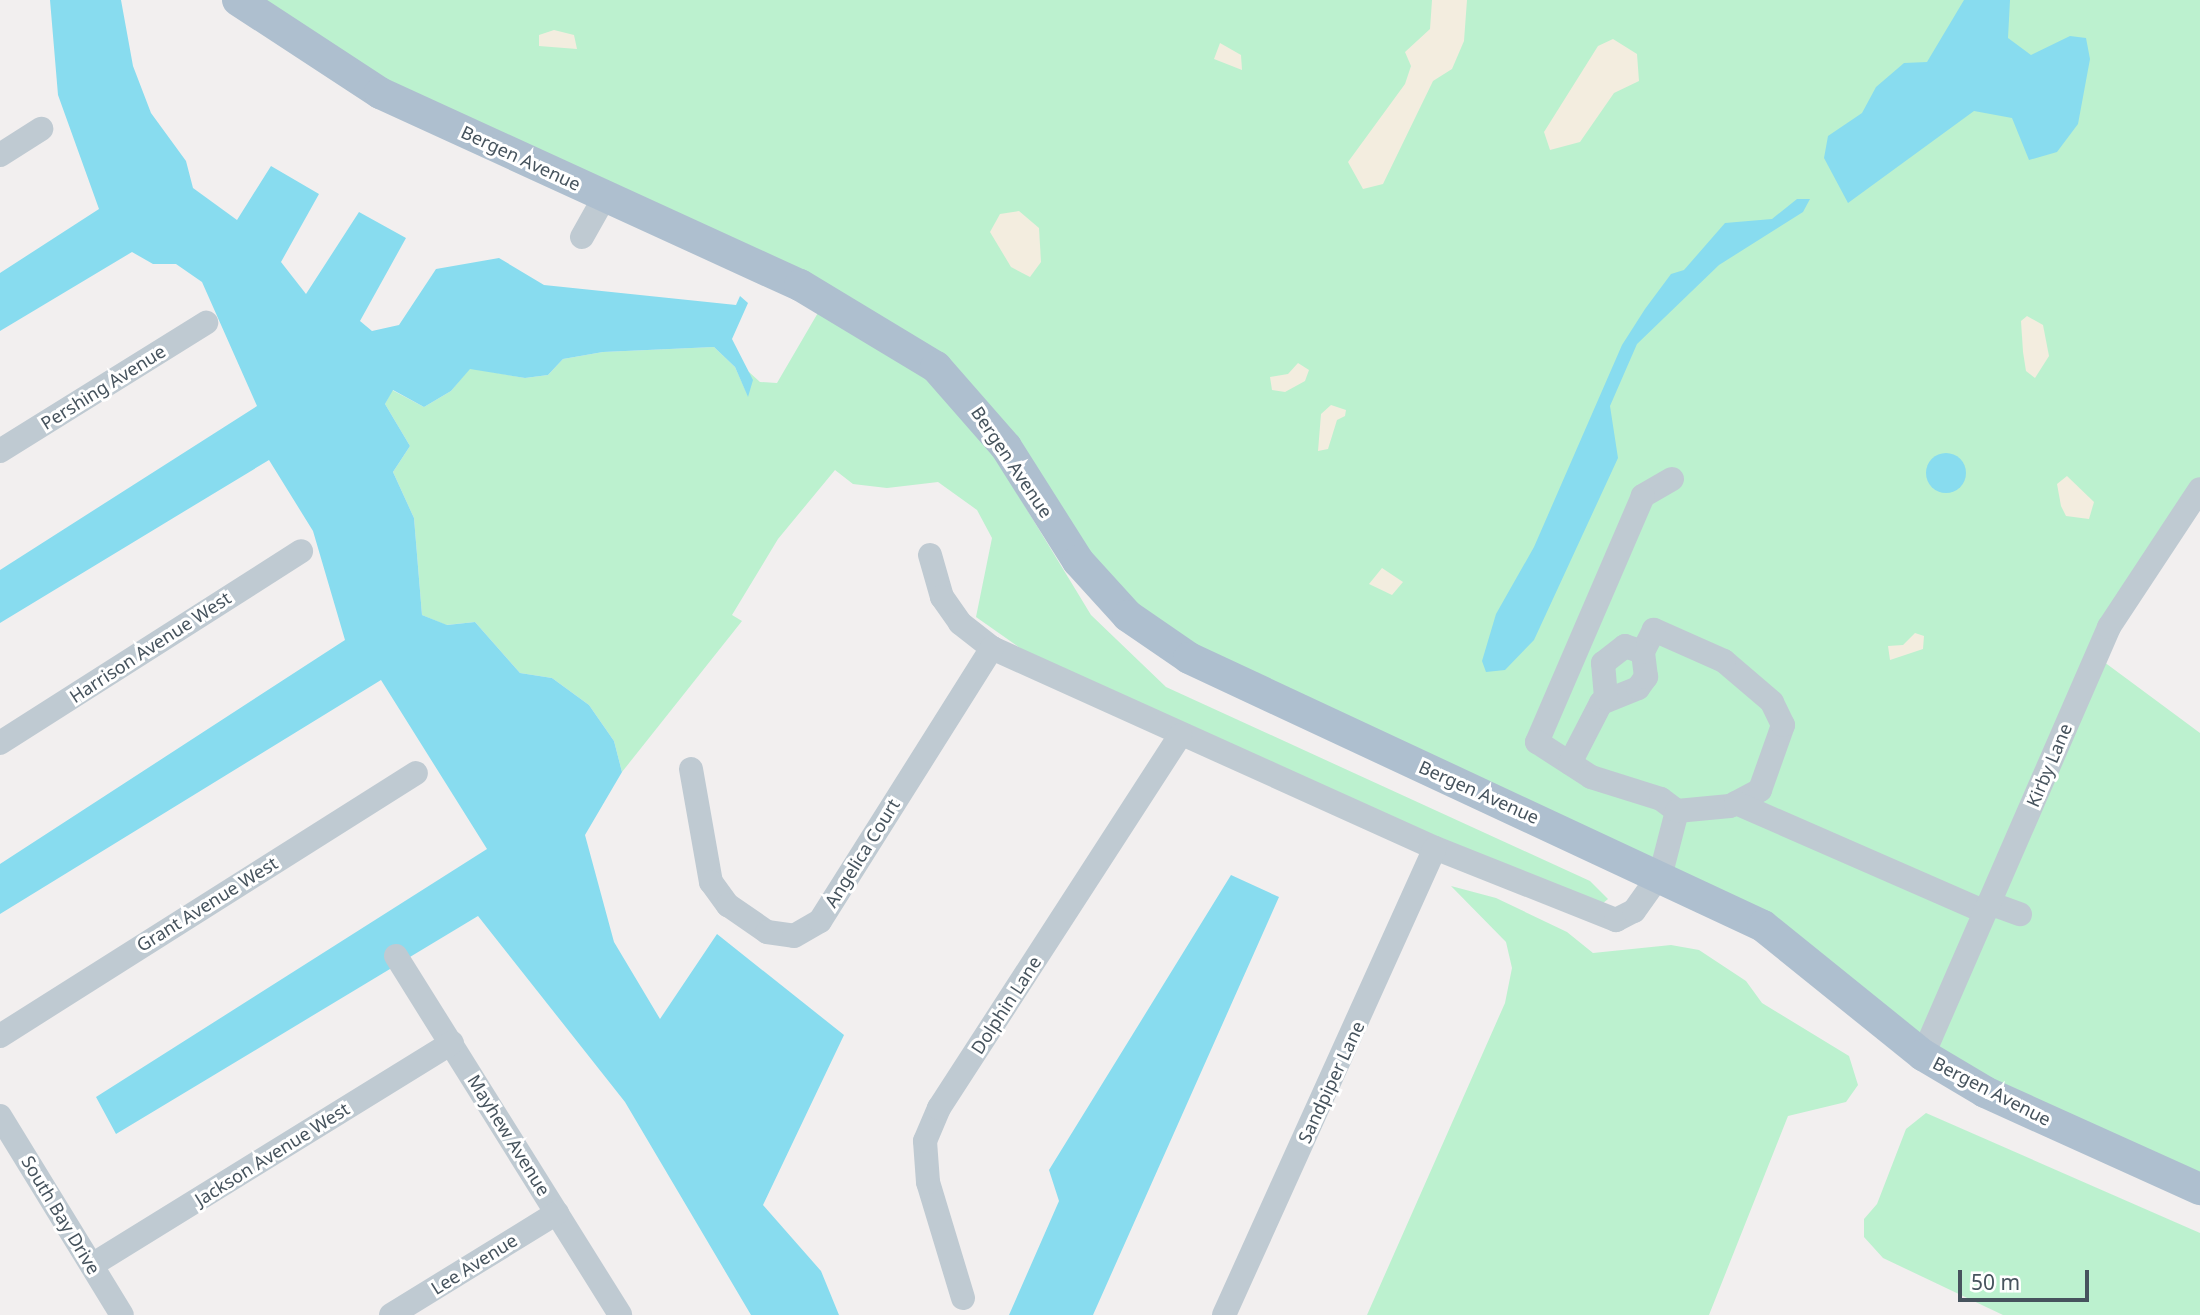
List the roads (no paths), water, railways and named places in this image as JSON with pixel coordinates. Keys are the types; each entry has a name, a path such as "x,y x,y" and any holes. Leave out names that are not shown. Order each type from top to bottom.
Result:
{"main road":[{"name":"Bergen Avenue","path":"238,0 380,93 800,285 936,367 1006,447 1078,561 1128,616 1189,658 1661,873 1763,926 1923,1055 1985,1092 2200,1189"}],"street":[{"path":"0,155 41,129"},
{"path":"582,237 605,196"},
{"name":"Pershing Avenue","path":"0,451 206,323"},
{"path":"1570,763 1591,715 1606,699 1638,688 1646,677 1643,652 1654,630 1724,662 1778,709 1782,737 1769,775 1760,790 1736,803 1677,811 1570,763 1537,742 1538,731 1643,496 1671,479"},
{"name":"Kirby Lane","path":"1923,1055 2109,627 2200,489"},
{"name":"Harrison Avenue West","path":"0,743 301,551"},
{"path":"930,555 942,597 960,623 992,648 1435,848 1616,920 1634,911 1661,873 1677,811"},
{"path":"1606,699 1601,689 1603,663 1625,646 1643,652"},
{"name":"Angelica Court","path":"691,769 711,882 728,905 767,932 794,936 820,921 992,648"},
{"name":"Dolphin Lane","path":"962,1298 928,1182 925,1141 939,1108 1180,735"},
{"name":"Grant Avenue West","path":"0,1036 416,773"},
{"path":"1736,803 1987,907 2020,914"},
{"name":"Sandpiper Lane","path":"1224,1315 1435,848"},
{"name":"Mayhew Avenue","path":"396,956 620,1315"},
{"name":"Jackson Avenue West","path":"92,1265 452,1043"},
{"name":"South Bay Drive","path":"0,1116 121,1315"},
{"name":"Lee Avenue","path":"391,1315 557,1213"}],"water":[{"path":"50,0 121,0 133,66 151,113 186,161 193,188 237,220 271,166 319,194 281,262 306,294 359,212 406,238 360,321 372,331 399,325 436,269 499,258 544,285 736,305 740,296 748,303 732,339 753,380 748,397 735,367 714,347 603,352 563,359 548,375 525,378 470,369 451,391 424,407 393,390 385,404 410,446 393,472 414,518 422,615 447,625 475,622 520,673 552,678 589,705 614,741 622,772 585,835 614,942 660,1019 717,934 844,1035 763,1205 821,1271 839,1315 751,1315 625,1102 478,916 116,1134 96,1097 487,849 381,680 0,914 0,864 345,640 313,531 269,460 0,623 0,570 257,406 202,282 176,264 153,264 132,252 0,331 0,273 99,209 58,95"},
{"path":"1964,0 2010,0 2008,38 2031,55 2070,36 2086,38 2090,59 2078,124 2057,152 2029,160 2012,118 1974,111 1848,203 1824,158 1828,136 1862,113 1876,87 1904,63 1927,62"},
{"path":"1797,199 1810,199 1803,212 1719,265 1637,344 1610,406 1618,458 1534,640 1505,670 1486,672 1482,661 1496,614 1534,547 1622,345 1645,309 1671,274 1684,270 1725,223 1772,219"},
{"path":"1946,453 1954,454 1960,459 1965,465 1965,481 1960,487 1954,492 1946,493 1938,492 1932,487 1927,481 1926,473 1927,465 1932,459 1938,454"},
{"path":"1231,875 1279,897 1093,1315 1009,1315 1059,1201 1049,1170"}]}
